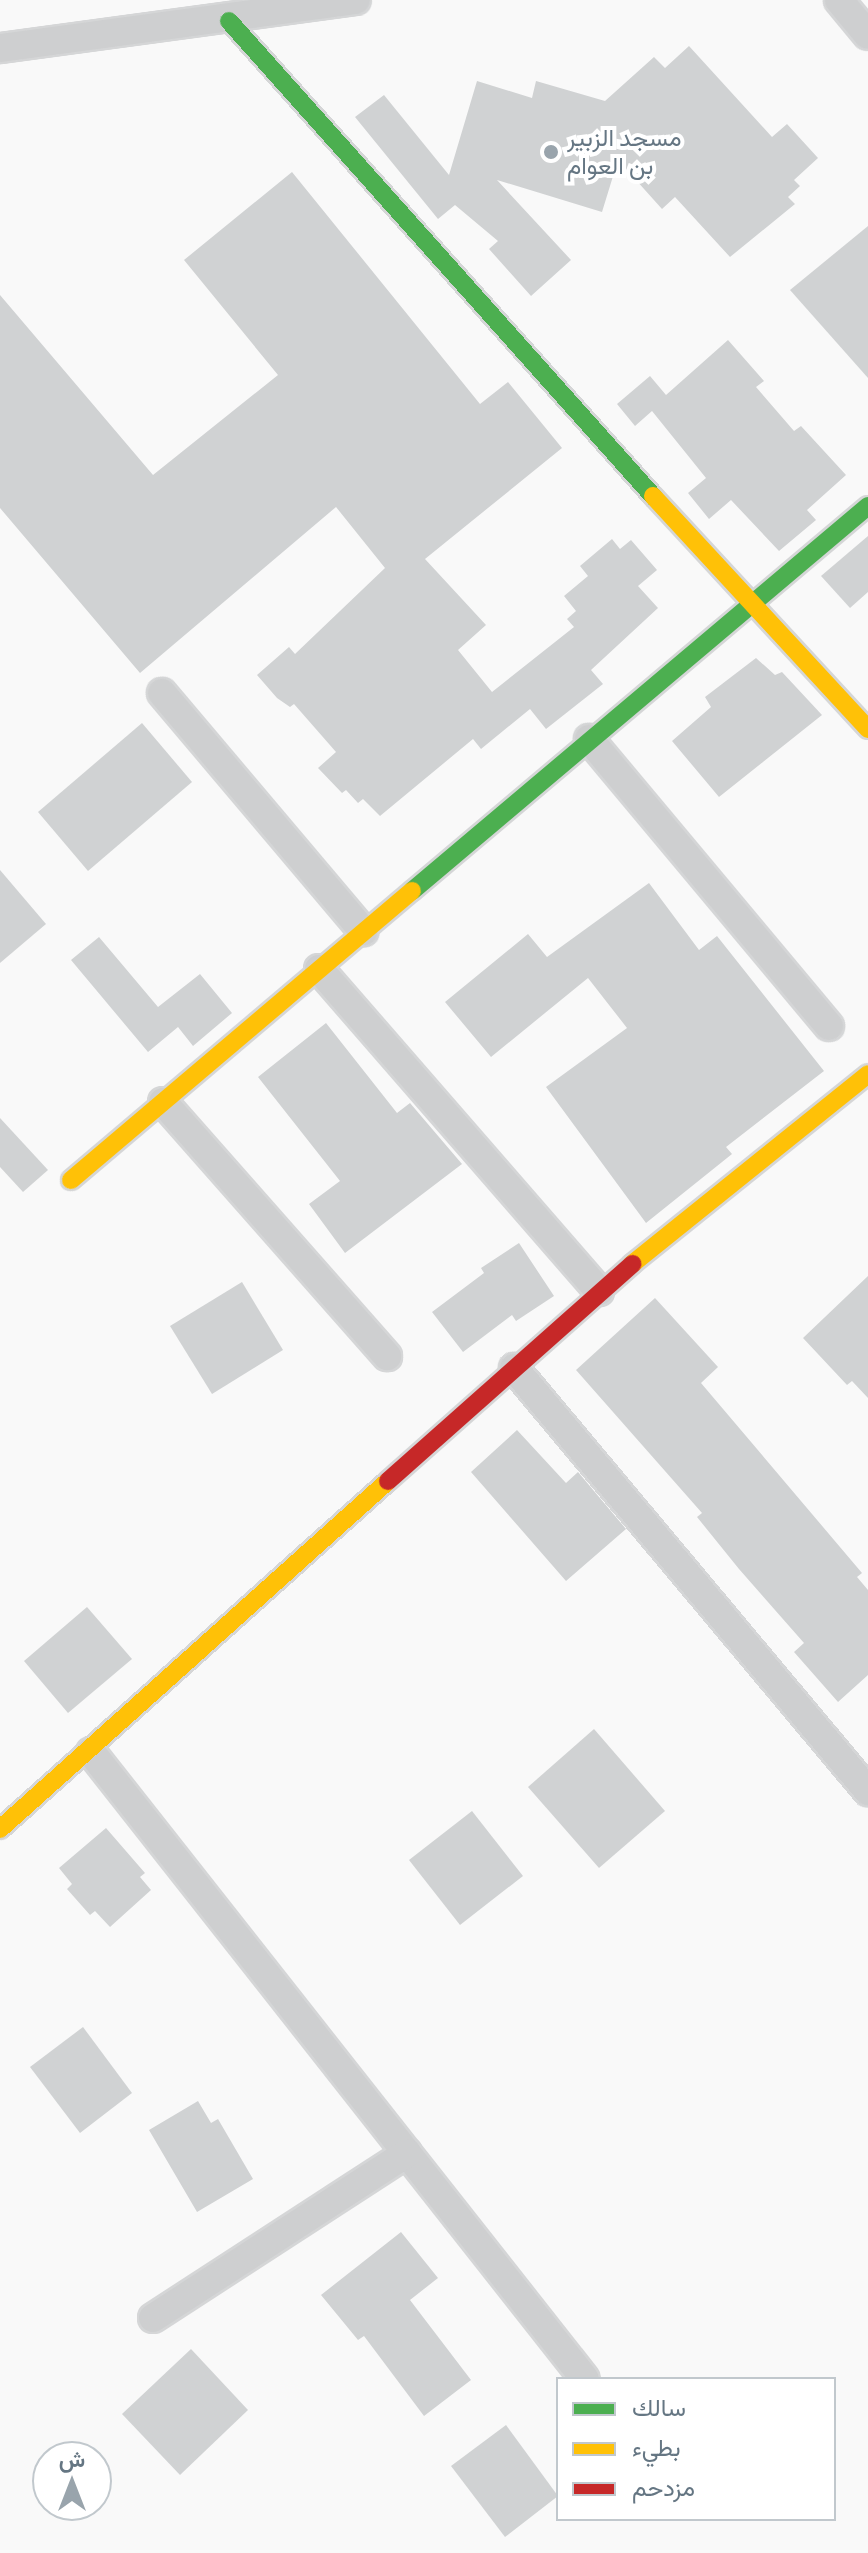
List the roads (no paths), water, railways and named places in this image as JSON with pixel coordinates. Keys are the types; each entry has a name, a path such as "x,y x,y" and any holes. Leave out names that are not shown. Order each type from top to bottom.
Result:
{"street":[{"path":"0,48 229,21 356,0"},
{"path":"839,0 868,35"},
{"path":"229,21 750,602 867,726"},
{"path":"71,1180 750,602 868,506"},
{"path":"162,693 363,931"},
{"path":"589,739 829,1026"},
{"path":"319,969 599,1291"},
{"path":"0,1829 91,1752 599,1291 868,1074"},
{"path":"163,1102 387,1356"},
{"path":"514,1368 868,1791"},
{"path":"91,1752 583,2377"},
{"path":"153,2318 407,2153"}],"place":[{"name":"مسجد الزبير بن العوام","path":"551,152"}]}
